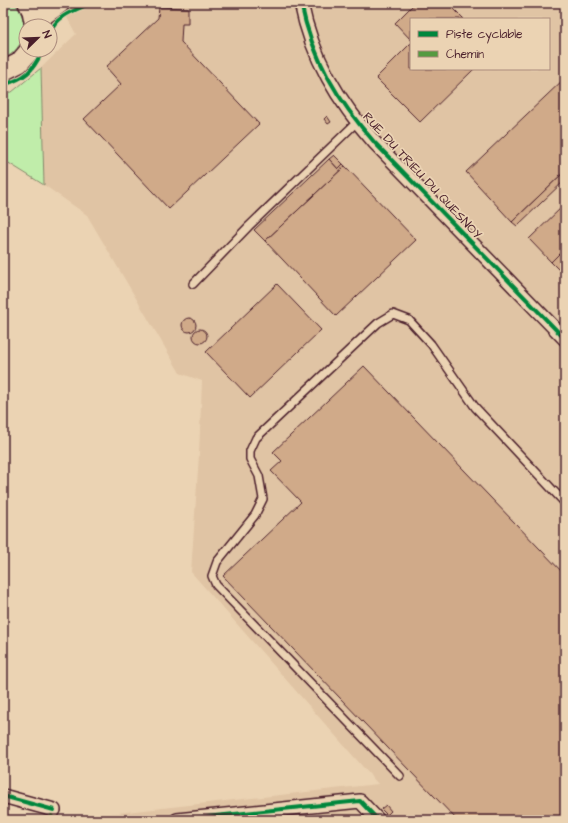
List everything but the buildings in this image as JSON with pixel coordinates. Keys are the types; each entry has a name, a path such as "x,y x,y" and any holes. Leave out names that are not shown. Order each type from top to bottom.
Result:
{"street":[{"path":"28,3 33,18"},
{"path":"42,18 60,3"},
{"name":"RUE DU TRIEU DU QUESNOY","path":"301,3 308,34 318,59 334,88 358,122 375,143 565,339"},
{"path":"3,71 13,67 23,58"},
{"path":"3,796 54,810"},
{"path":"177,820 360,801 378,820"}],"lane":[{"path":"193,284 249,226 358,122"},
{"path":"400,776 216,585 212,576 217,562 255,515 263,499 259,476 250,459 250,451 256,438 378,323 392,314 409,320 431,344 474,407 565,503"}],"shaded area":[{"path":"59,3 565,3 565,820 82,820 82,817 378,784 191,572 199,455 202,381 180,373 87,215 44,185 41,68 51,58 58,58 58,51 76,34"}],"green space":[{"path":"3,3 14,3 23,18 18,18 18,47 3,59"},
{"path":"41,68 44,185 7,162 3,157 3,93 12,92"}],"marked path":[{"path":"50,820 54,810"}],"cycle path":[{"path":"58,21 72,11 91,3"},
{"path":"301,3 306,23 319,60 328,78 349,111 375,143 565,339"},
{"path":"3,85 23,77 32,69 38,58"},
{"path":"3,796 54,810"},
{"path":"177,820 360,801 378,820"}]}
